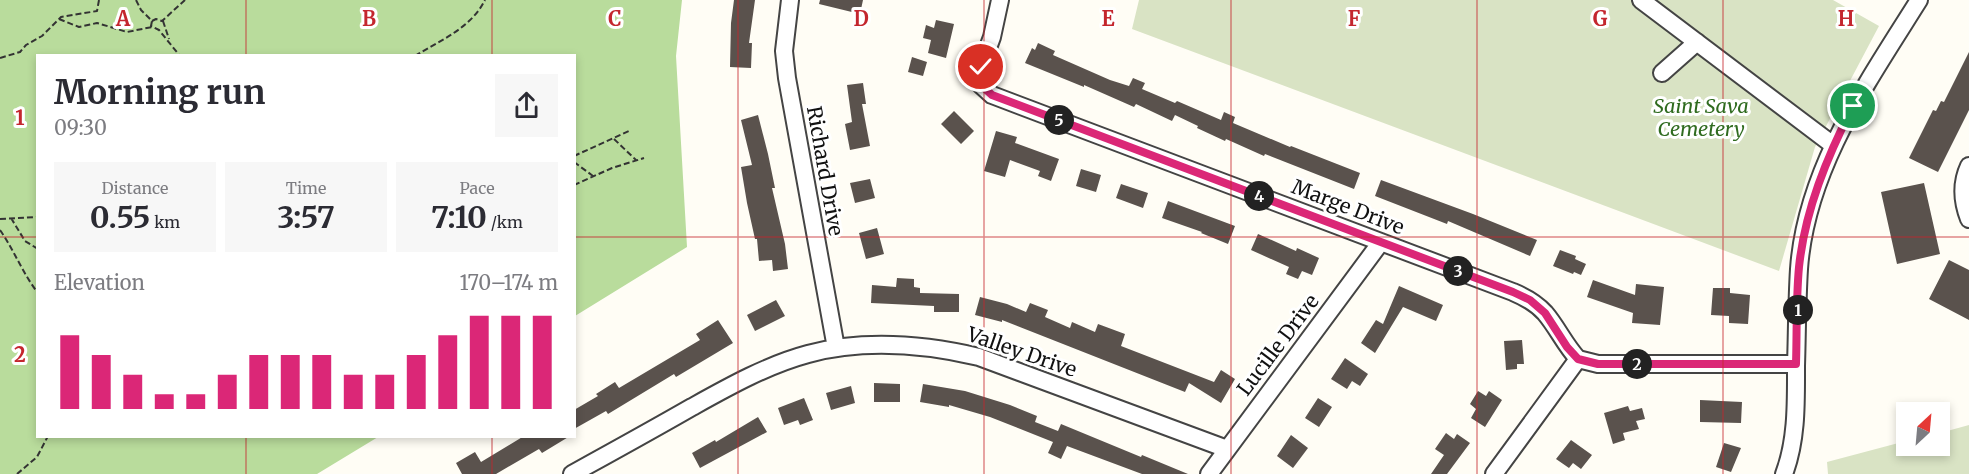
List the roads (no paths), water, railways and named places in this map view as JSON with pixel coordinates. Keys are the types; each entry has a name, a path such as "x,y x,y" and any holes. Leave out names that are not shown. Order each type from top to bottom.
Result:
{"street":[{"name":"Richard Drive","path":"790,0 784,51 787,78 836,348"},
{"name":"Marge Drive","path":"1000,0 992,37 981,67 981,85 992,95 1513,292 1530,300 1545,313 1567,347 1578,359"},
{"path":"1641,0 1833,145"},
{"path":"1784,474 1796,412 1799,267 1807,222 1833,145 1853,106 1918,0"},
{"path":"1662,73 1697,42"},
{"path":"1969,166 1964,176 1962,192 1969,219"},
{"name":"Lucille Drive","path":"1209,474 1381,242"},
{"name":"Valley Drive","path":"572,474 730,386 806,354 836,348 909,345 946,349 979,357 1227,449"},
{"path":"1494,474 1578,359 1598,364 1796,364"}],"park label":[{"name":"Saint Sava Cemetery","path":"1701,118"}]}
